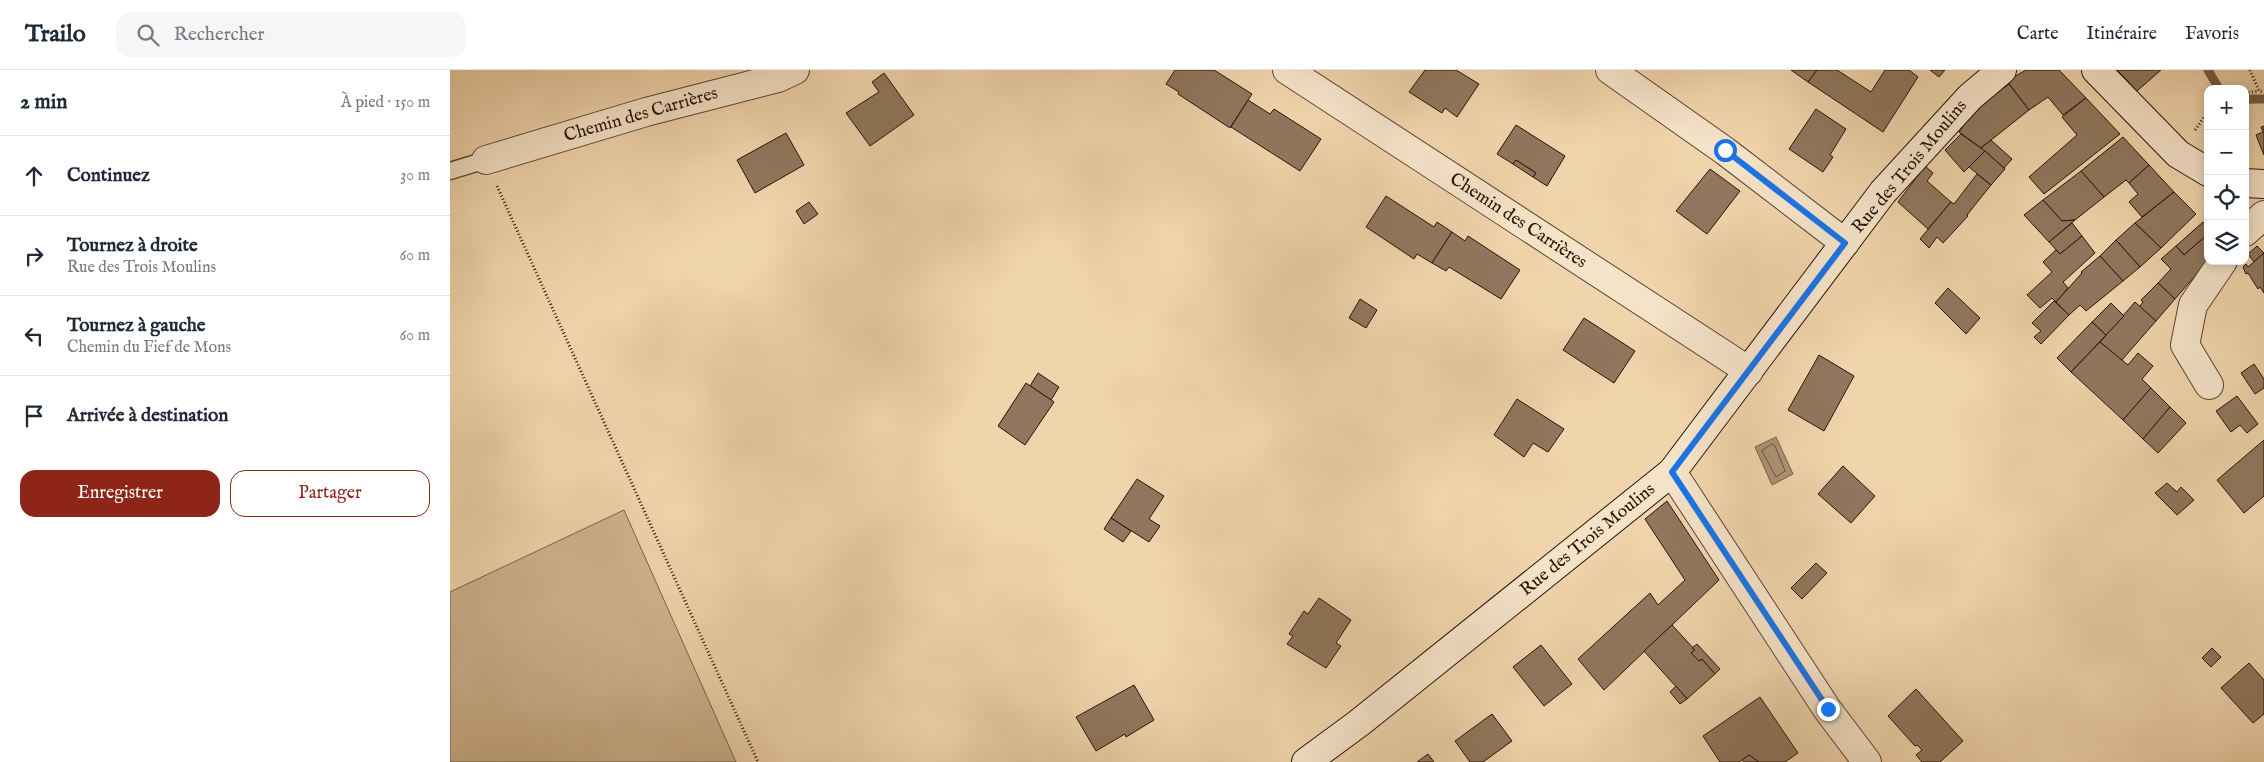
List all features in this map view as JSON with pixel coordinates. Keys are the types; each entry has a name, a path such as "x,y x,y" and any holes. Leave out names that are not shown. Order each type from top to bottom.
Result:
{"street":[{"name":"Chemin des Carrières","path":"486,160 646,112 778,78 795,70"},
{"name":"Chemin des Carrières","path":"1287,70 1749,371"},
{"path":"1610,70 1725,150 1845,243"},
{"name":"Rue des Trois Moulins","path":"1306,762 1374,712 1672,472 1883,192 1925,143 1970,97 2002,70"},
{"path":"2096,70 2178,154 2204,170"},
{"path":"2249,183 2264,184"},
{"path":"2249,228 2264,215"},
{"path":"2209,385 2185,345 2193,305 2219,265"},
{"path":"1672,472 1828,709 1867,762"}],"lane":[{"path":"450,171 486,160"}],"path":[{"path":"2250,70 2259,90"},
{"path":"2249,92 2259,90 2264,92"},
{"path":"486,160 758,762"}],"shaded area":[{"path":"624,510 736,762 450,762 450,592"}],"water":[{"path":"1776,437 1793,474 1772,485 1755,447"}],"building":[{"path":"1175,70 1214,70 1252,94 1230,128 1166,84"},
{"path":"1425,70 1456,70 1479,84 1457,117 1445,108 1442,113 1409,92"},
{"path":"1791,70 1817,70 1808,82"},
{"path":"1817,70 1837,70 1871,92 1885,70 1909,70 1918,77 1883,132 1808,82"},
{"path":"1930,70 1945,70 1939,77"},
{"path":"2026,70 2059,70 2086,98 2063,115 2048,97 2029,110 2007,81"},
{"path":"2117,70 2161,70 2137,91"},
{"path":"884,73 914,115 870,146 846,113 879,92 872,82"},
{"path":"2009,84 2029,110 1981,148 1959,132 1976,108"},
{"path":"2086,98 2120,134 2044,194 2029,177 2077,135 2062,117"},
{"path":"1248,100 1270,114 1274,109 1321,139 1300,171 1231,127"},
{"path":"1816,109 1846,129 1830,155 1833,157 1823,172 1789,149"},
{"path":"1516,125 1565,156 1547,186 1533,177 1536,173 1516,160 1513,164 1497,154"},
{"path":"2264,126 2264,155 2256,135 2263,132 2261,127"},
{"path":"786,133 804,165 755,193 737,160"},
{"path":"1961,134 1985,151 1964,172 1945,150"},
{"path":"2123,137 2149,165 2129,183 2126,180 2104,197 2081,171"},
{"path":"1991,140 2012,159 2004,168 1981,148"},
{"path":"1985,151 2005,169 1991,185 1969,167"},
{"path":"1516,160 1536,173 1533,177 1513,164"},
{"path":"2149,165 2174,192 2142,217 2129,202 2138,194 2129,183"},
{"path":"1925,166 1933,173 1927,181 1951,202 1928,229 1898,202"},
{"path":"1710,169 1740,191 1707,234 1676,211"},
{"path":"2081,171 2104,197 2075,220 2062,221 2043,200"},
{"path":"1977,174 1991,185 1968,216 1943,243 1937,237 1929,248 1920,239 1951,202 1954,204"},
{"path":"2174,192 2196,214 2161,248 2135,223"},
{"path":"1386,196 1434,227 1437,222 1452,232 1432,263 1417,254 1414,259 1366,227"},
{"path":"2043,200 2062,221 2075,220 2049,242 2024,215"},
{"path":"809,202 818,214 804,224 796,211"},
{"path":"2072,223 2082,236 2060,254 2049,242"},
{"path":"2135,223 2161,248 2140,267 2116,240"},
{"path":"2204,223 2204,238 2184,255 2176,246"},
{"path":"1452,232 1465,241 1468,236 1520,270 1501,299 1449,267 1446,271 1432,263"},
{"path":"2082,236 2095,253 2063,282 2068,288 2056,302 2052,298 2040,308 2027,295 2052,272 2043,262 2056,250 2060,254"},
{"path":"2204,238 2205,265 2175,299 2158,283 2171,269 2161,259 2176,246 2184,255"},
{"path":"2116,240 2140,267 2123,281 2100,256"},
{"path":"2257,246 2264,253 2254,262 2249,253"},
{"path":"2264,253 2264,293 2260,287 2258,289 2248,273 2246,274 2243,267 2247,265 2248,267"},
{"path":"2100,256 2123,281 2086,311 2080,305 2069,315 2056,302 2081,272"},
{"path":"2158,283 2175,299 2156,321 2139,307 2143,302 2141,300"},
{"path":"1948,288 1980,318 1966,334 1935,303"},
{"path":"1360,299 1377,310 1366,328 1349,318"},
{"path":"2054,301 2069,315 2041,344 2034,337 2041,331 2032,323"},
{"path":"2135,302 2156,321 2121,361 2100,342"},
{"path":"2111,303 2124,316 2106,335 2092,322"},
{"path":"1584,318 1635,351 1614,383 1563,350"},
{"path":"2092,322 2106,335 2071,372 2057,358"},
{"path":"2100,342 2128,365 2138,353 2153,366 2142,379 2151,388 2123,420 2071,372"},
{"path":"1819,355 1854,376 1824,431 1788,410"},
{"path":"2254,364 2264,379 2264,388 2255,394 2241,373"},
{"path":"1038,373 1059,387 1051,400 1030,386"},
{"path":"1026,383 1054,402 1025,445 998,426"},
{"path":"2151,388 2170,407 2143,439 2123,420"},
{"path":"2237,396 2258,424 2247,433 2240,425 2231,432 2216,411"},
{"path":"1517,399 1564,429 1548,452 1533,443 1524,457 1494,435"},
{"path":"2170,407 2186,423 2158,453 2143,439"},
{"path":"2264,440 2264,496 2244,513 2217,480"},
{"path":"1843,466 1875,496 1851,523 1818,494"},
{"path":"1137,479 1164,496 1149,519 1160,526 1149,542 1111,518"},
{"path":"2167,483 2177,492 2181,487 2194,500 2177,515 2155,493"},
{"path":"1667,501 1719,580 1604,690 1578,659 1650,593 1658,605 1685,580 1645,519"},
{"path":"1111,518 1131,531 1123,542 1104,529"},
{"path":"1816,563 1827,573 1802,599 1791,588"},
{"path":"1319,598 1351,620 1336,643 1341,646 1326,668 1287,644 1293,636 1289,634 1304,611 1308,614"},
{"path":"1672,625 1695,650 1691,653 1699,661 1702,659 1715,674 1687,699 1644,651"},
{"path":"1697,644 1720,669 1715,674 1702,659 1699,661 1691,653 1695,650 1692,648"},
{"path":"1541,645 1572,684 1544,706 1513,667"},
{"path":"2212,648 2221,657 2211,667 2202,658"},
{"path":"2249,663 2264,680 2264,714 2253,723 2221,688"},
{"path":"1134,685 1154,720 1126,737 1125,734 1096,751 1076,717"},
{"path":"1676,686 1687,699 1680,704 1670,692"},
{"path":"1916,689 1963,741 1940,762 1922,762 1916,755 1922,750 1917,745 1915,746 1888,716"},
{"path":"1760,697 1798,753 1785,762 1759,762 1749,755 1739,762 1720,762 1703,736"},
{"path":"1492,714 1512,741 1483,762 1470,762 1455,741"},
{"path":"1428,754 1434,762 1417,762"},
{"path":"1749,755 1759,762 1744,762 1742,760"}],"waterway":[{"path":"2208,70 2217,85"},
{"path":"2249,99 2264,99"}],"route":[{"path":"1725,150 1845,243 1672,472 1828,709"}]}
